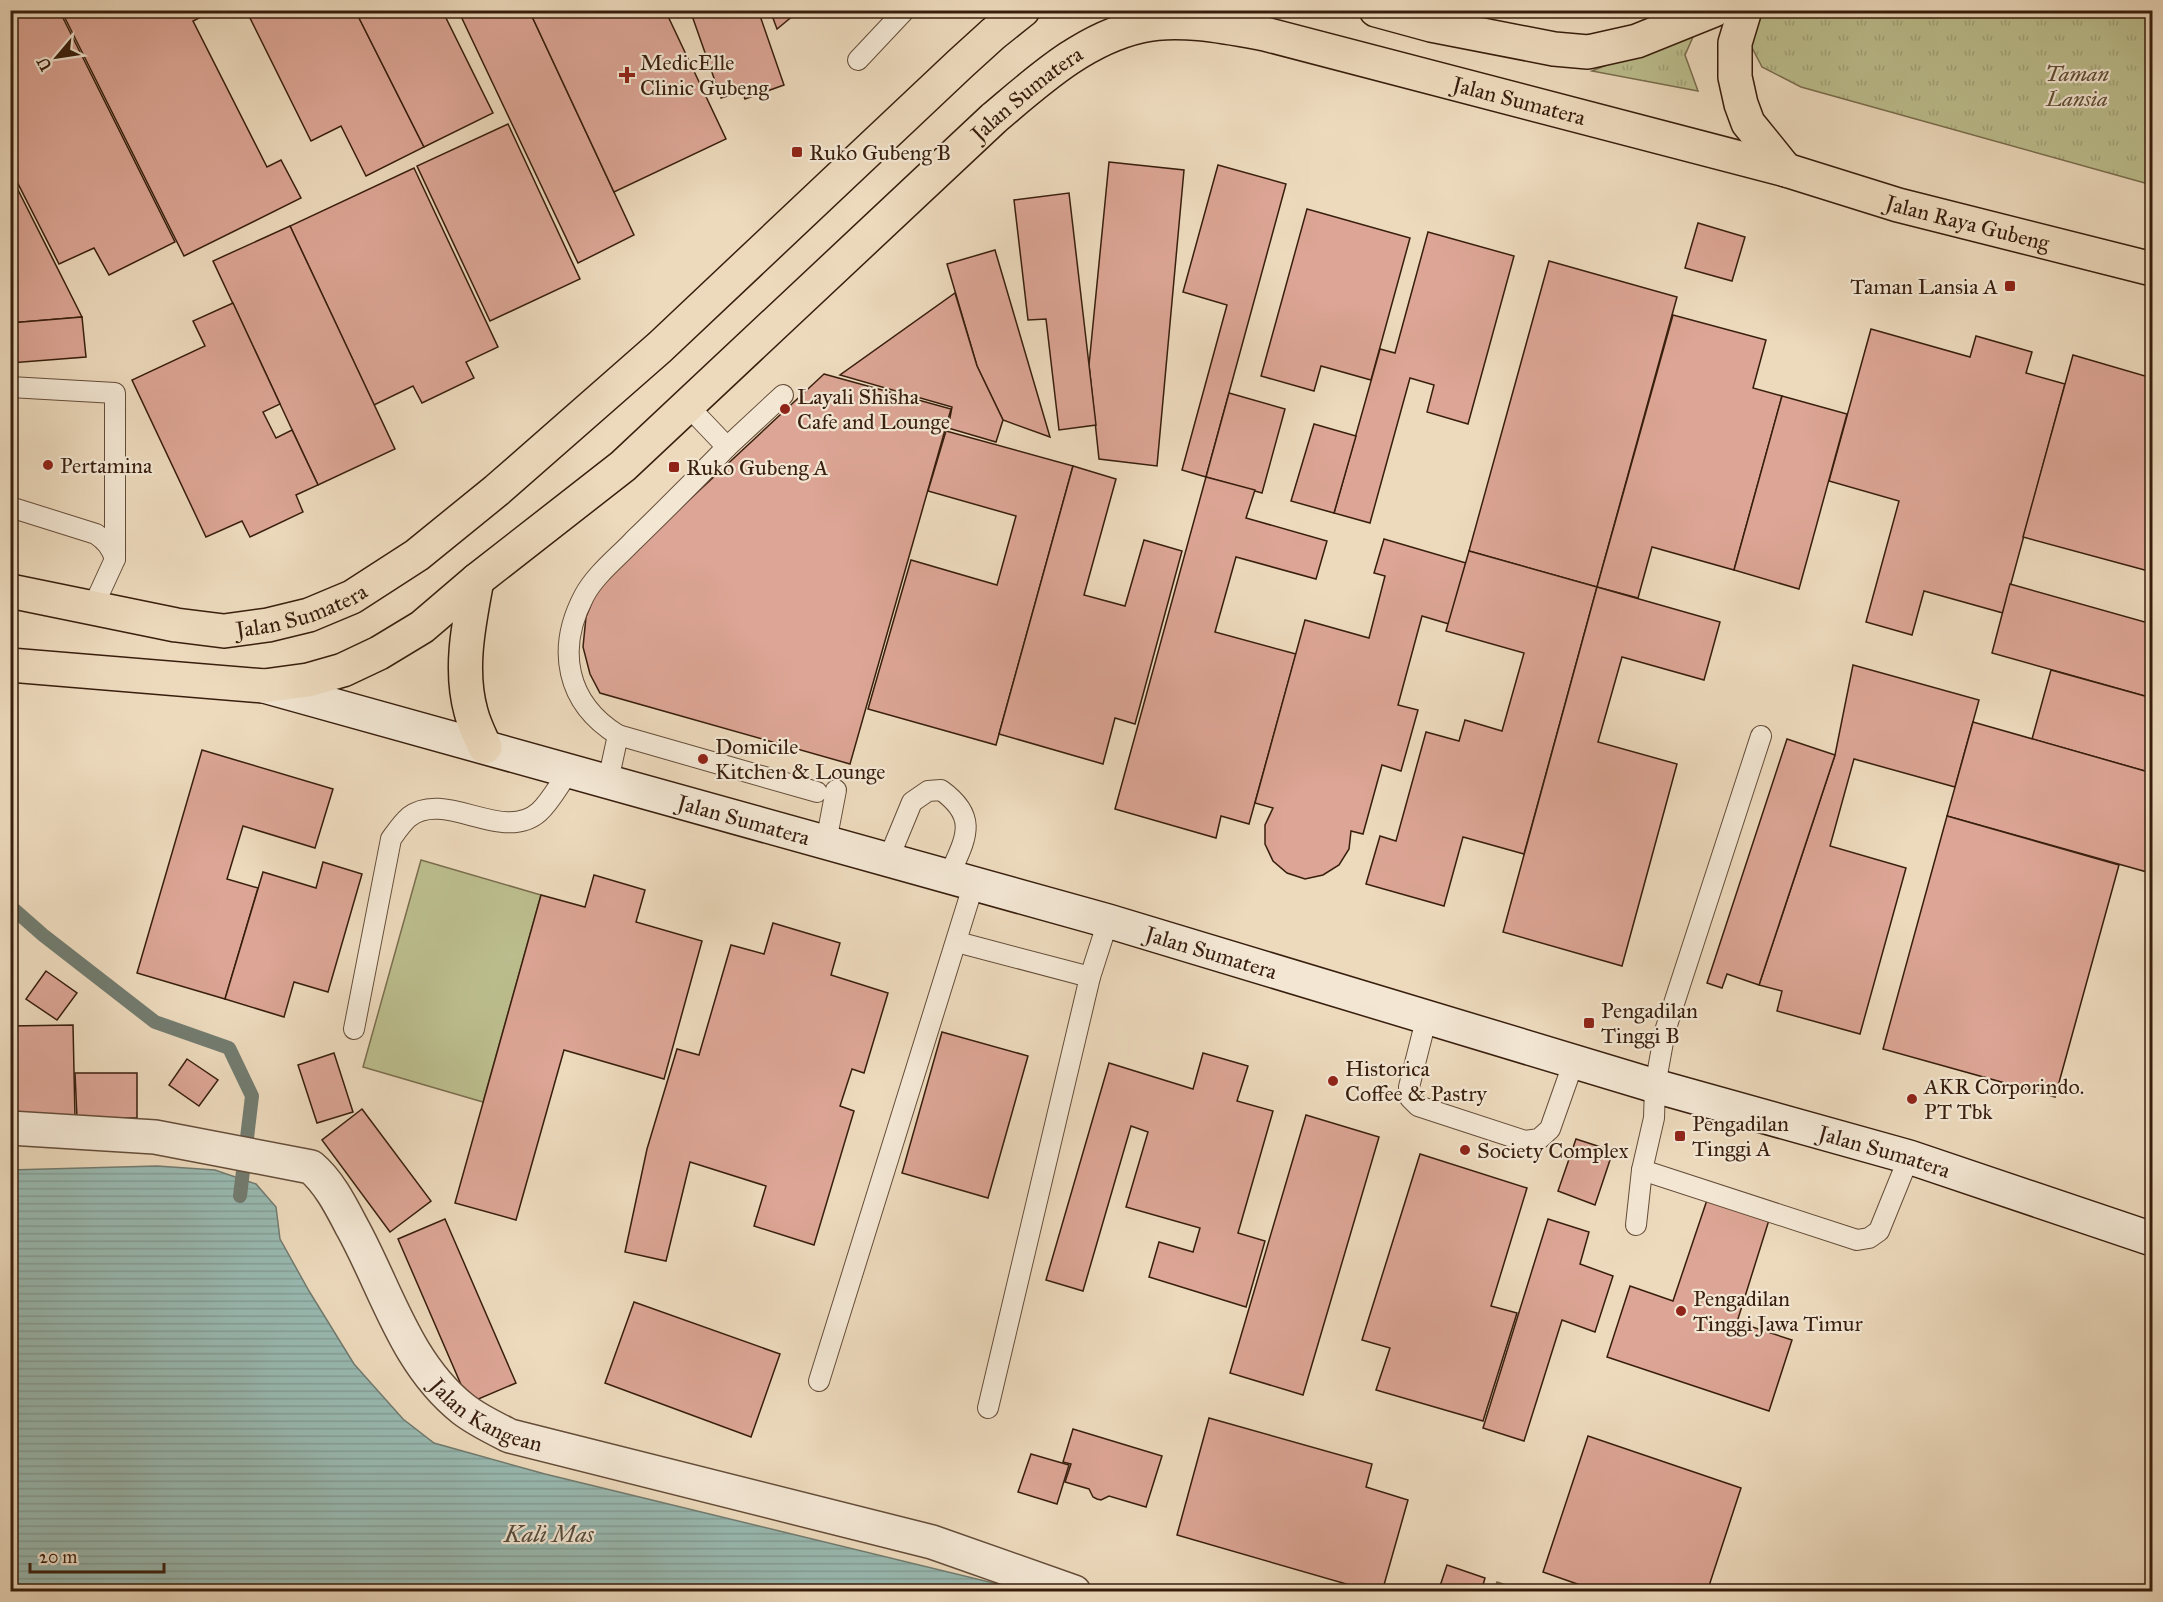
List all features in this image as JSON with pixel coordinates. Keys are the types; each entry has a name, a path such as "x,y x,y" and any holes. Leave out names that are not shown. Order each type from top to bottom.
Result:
{"highway":[{"name":"Jalan Sumatera","path":"10,591 176,625 224,631 268,625 309,615 352,597 417,555 497,490 660,347 960,64 1023,10"},
{"path":"1376,10 1554,50 1588,52 1637,41 1714,10"},
{"path":"1745,10 1735,43 1735,78 1741,104 1748,123 1786,170"},
{"name":"Jalan Sumatera","path":"10,665 264,686 308,681 343,670 380,653 422,627 477,580 623,466 994,118 1072,56 1105,38 1142,25 1181,23 1229,27 1265,34 1786,170"},
{"name":"Jalan Raya Gubeng","path":"1786,170 1898,205 2152,269"},
{"path":"477,580 466,650 467,684 471,711 485,747"}],"street":[{"name":"Jalan Sumatera","path":"264,686 1108,921 1655,1086 1909,1157 2152,1239"},
{"name":"Jalan Kangean","path":"10,1128 155,1137 311,1167 322,1178 345,1215 365,1250 389,1306 432,1378 462,1408 486,1424 510,1436 932,1542 1074,1592"}],"lane":[{"path":"858,60 905,10"},
{"path":"10,387 115,393 115,559 93,607"},
{"path":"783,395 727,447 608,566 585,594 573,623 568,648 569,671 577,694 589,711 603,725 618,735 817,792"},
{"path":"688,406 727,447"},
{"path":"10,507 96,534 106,541 115,559"},
{"path":"608,781 618,735"},
{"path":"1636,1225 1642,1170 1654,1118 1655,1086 1665,1031 1761,736"},
{"path":"354,1029 391,839 408,817 422,811 441,809 503,822 525,820 539,812 570,770"},
{"path":"826,842 836,790"},
{"path":"819,1382 957,942 966,821 956,800 941,790 928,790 912,802 888,860"},
{"path":"988,1408 1090,976 1108,921"},
{"path":"957,942 1090,976"},
{"path":"1427,1016 1409,1087 1410,1098 1418,1106 1525,1141 1539,1139 1550,1129 1574,1061"},
{"path":"1642,1170 1857,1240 1869,1238 1879,1231 1909,1157"}],"green space":[{"name":"Taman Lansia","path":"1774,11 2152,11 2152,185 1801,87 1762,67 1748,40 1759,17"},
{"path":"1697,28 1685,55 1698,91 1592,71"},
{"path":"421,860 541,895 483,1102 363,1067"},
{"path":"1497,1582 1524,1591 1494,1591"}],"water":[{"name":"Kali Mas","path":"157,1166 215,1170 256,1184 276,1207 280,1239 354,1364 403,1419 434,1443 545,1474 1026,1591 11,1591 10,1170"}],"building":[{"path":"24,10 59,10 175,242 109,275 94,248 59,264 10,168 10,17"},
{"path":"61,10 200,10 203,16 193,21 267,167 281,160 301,198 184,256"},
{"path":"246,10 355,10 424,147 366,176 341,126 311,141"},
{"path":"355,10 442,10 493,113 424,147"},
{"path":"458,10 529,10 634,235 578,263"},
{"name":"MedicElle Clinic Gubeng","path":"529,10 665,10 726,139 614,192"},
{"path":"690,10 758,10 784,85 745,99 742,91 721,98"},
{"path":"770,10 800,10 777,29"},
{"path":"508,124 580,279 490,321 417,166"},
{"path":"1109,162 1184,170 1157,466 1099,459 1089,365"},
{"path":"1218,165 1286,184 1206,477 1182,470 1227,305 1183,292"},
{"path":"414,168 498,347 466,362 474,378 422,403 413,386 374,405 290,226"},
{"path":"10,174 82,317 10,323"},
{"path":"1069,193 1096,425 1059,430 1046,319 1028,320 1014,200"},
{"path":"1307,209 1410,238 1371,380 1321,366 1314,391 1261,376"},
{"path":"1698,223 1745,237 1732,281 1685,268"},
{"path":"290,226 395,449 318,485 213,261"},
{"path":"1428,232 1514,256 1468,424 1427,412 1434,385 1410,378 1370,523 1334,513 1380,349 1395,353"},
{"path":"995,250 1050,437 1003,420 977,366 947,264"},
{"path":"1549,261 1677,297 1597,587 1469,551"},
{"path":"955,293 977,366 1003,420 996,442 948,428 952,407 840,375"},
{"path":"233,303 280,404 263,412 276,438 292,430 318,485 296,495 303,512 250,537 242,521 206,537 132,380 205,346 193,321"},
{"path":"1673,315 1766,340 1753,388 1782,396 1734,570 1652,547 1638,598 1597,587"},
{"path":"82,317 86,357 10,363 10,323"},
{"path":"1871,329 1970,357 1976,336 2032,352 2026,373 2065,384 2003,613 1924,591 1912,635 1866,622 1899,501 1829,481"},
{"path":"2073,355 2152,378 2152,572 2023,537"},
{"path":"824,374 951,409 850,764 600,693 590,674 583,647 586,617 600,583"},
{"path":"1229,393 1285,409 1262,493 1206,477"},
{"path":"1782,396 1847,414 1799,589 1734,570"},
{"path":"1314,424 1356,436 1334,513 1291,501"},
{"path":"946,431 1073,466 996,745 868,709 911,560 997,585 1016,516 928,491"},
{"path":"1073,466 1116,479 1084,595 1125,606 1144,540 1182,551 1135,724 1115,718 1103,764 999,734"},
{"path":"1206,477 1255,490 1246,518 1327,541 1316,579 1236,557 1215,632 1296,654 1249,824 1221,816 1216,838 1115,809"},
{"path":"1384,539 1466,563 1449,624 1422,616 1398,705 1418,710 1401,771 1382,765 1363,834 1351,831 1349,849 1339,865 1323,875 1305,879 1287,873 1273,861 1265,844 1265,825 1273,808 1255,803 1305,620 1369,638 1385,576 1374,573"},
{"path":"1469,551 1597,587 1524,854 1463,837 1444,906 1366,884 1380,836 1396,841 1426,732 1459,741 1465,720 1502,731 1524,653 1446,631"},
{"path":"2010,584 2152,624 2152,698 1992,653"},
{"path":"1597,587 1720,622 1704,680 1622,657 1598,742 1677,764 1622,966 1503,932"},
{"path":"1853,665 1979,700 1955,787 1854,759 1830,846 1906,868 1860,1034 1777,1011 1782,991 1759,985 1835,755"},
{"path":"2051,670 2152,698 2152,773 2032,739"},
{"path":"1973,722 2152,773 2152,854 2147,872 1947,816"},
{"path":"1787,739 1835,755 1759,985 1727,974 1722,988 1707,983"},
{"path":"202,750 333,789 315,848 243,826 227,879 258,888 225,999 137,973"},
{"path":"1947,816 2119,865 2055,1097 1883,1049"},
{"path":"323,862 362,874 328,992 294,982 284,1017 225,999 263,872 316,888"},
{"path":"594,875 645,890 636,922 702,941 664,1079 564,1050 516,1220 455,1203 541,895 585,907"},
{"path":"773,923 840,943 831,975 888,993 864,1073 852,1069 840,1106 854,1111 814,1245 754,1226 766,1186 690,1162 666,1261 625,1252 647,1149 677,1049 699,1055 731,945 764,954"},
{"path":"46,971 77,993 57,1020 26,999"},
{"path":"73,1025 75,1118 10,1119 10,1026"},
{"path":"942,1032 1028,1056 988,1198 902,1173"},
{"path":"334,1053 353,1112 317,1123 298,1065"},
{"path":"1203,1053 1248,1066 1237,1101 1273,1111 1238,1233 1265,1241 1246,1307 1149,1277 1159,1242 1193,1252 1200,1228 1126,1207 1148,1132 1131,1126 1083,1291 1046,1280 1109,1063 1193,1089"},
{"path":"187,1059 218,1080 199,1106 169,1085"},
{"path":"75,1073 137,1073 137,1118 77,1118"},
{"path":"362,1109 431,1201 390,1232 322,1140"},
{"path":"1306,1115 1379,1137 1303,1395 1230,1373"},
{"path":"1576,1139 1613,1151 1595,1205 1558,1191"},
{"path":"1420,1154 1527,1188 1491,1306 1517,1313 1483,1421 1376,1390 1390,1348 1362,1340"},
{"name":"Pengadilan Tinggi Jawa Timur","path":"1707,1200 1769,1220 1737,1322 1792,1340 1769,1411 1607,1357 1630,1286 1673,1301"},
{"path":"445,1219 516,1383 469,1403 398,1239"},
{"path":"1548,1219 1589,1232 1580,1264 1613,1276 1595,1332 1562,1320 1524,1441 1483,1428"},
{"path":"634,1302 780,1354 751,1437 605,1383"},
{"path":"1209,1418 1372,1464 1366,1487 1408,1500 1382,1592 1374,1592 1177,1535"},
{"path":"1073,1429 1162,1456 1146,1507 1109,1496 1101,1500 1097,1499 1093,1497 1089,1489 1065,1482 1071,1464 1063,1462"},
{"path":"1588,1436 1741,1488 1707,1592 1600,1592 1543,1572"},
{"path":"1031,1454 1069,1465 1057,1504 1018,1492"},
{"path":"1447,1565 1485,1578 1481,1592 1438,1592"}],"waterway":[{"path":"10,906 43,935 155,1022 229,1048 252,1096 240,1196"}],"place":[{"name":"MedicElle Clinic Gubeng","path":"627,75"},
{"name":"Ruko Gubeng B","path":"797,152"},
{"name":"Taman Lansia A","path":"2010,286"},
{"name":"Layali Shisha Cafe and Lounge","path":"785,409"},
{"name":"Pertamina","path":"48,465"},
{"name":"Ruko Gubeng A","path":"674,467"},
{"name":"Domicile Kitchen & Lounge","path":"703,759"},
{"name":"Pengadilan Tinggi B","path":"1589,1023"},
{"name":"Historica Coffee & Pastry","path":"1333,1081"},
{"name":"AKR Corporindo. PT Tbk","path":"1912,1099"},
{"name":"Pengadilan Tinggi A","path":"1680,1136"},
{"name":"Society Complex","path":"1465,1150"},
{"name":"Pengadilan Tinggi Jawa Timur","path":"1681,1311"}]}
